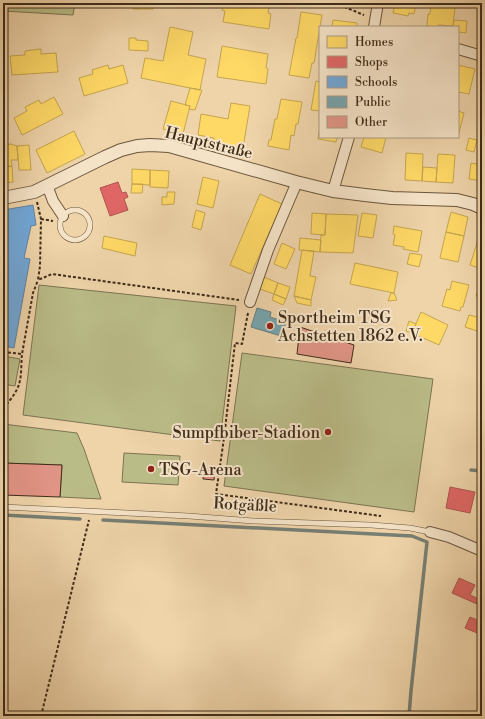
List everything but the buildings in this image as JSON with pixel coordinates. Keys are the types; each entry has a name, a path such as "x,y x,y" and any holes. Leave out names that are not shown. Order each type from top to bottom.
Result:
{"street":[{"path":"374,23 378,3"},
{"path":"459,49 482,56"},
{"path":"333,191 349,138"},
{"name":"Hauptstraße","path":"3,198 34,192 121,150 150,145 169,146 333,191 392,198 457,200 482,208"},
{"path":"250,302 268,250 297,182"},
{"path":"47,185 52,201 63,216"},
{"name":"Rotgäßle","path":"430,532 449,537 482,551"}],"lane":[{"path":"70,211 80,211 87,216 91,225 88,234 81,240 72,241 64,236 60,225 63,216 70,211"},
{"name":"Rotgäßle","path":"3,507 189,516 253,521 371,525 410,528 430,532"}],"path":[{"path":"335,3 374,23"},
{"path":"3,408 15,393 19,384 22,354 33,293 38,280 40,266 41,219 34,192"},
{"path":"41,219 53,221"},
{"path":"38,280 52,274 250,302 242,344 235,343 216,494 386,517"},
{"path":"3,352 22,354"},
{"path":"41,716 92,511"}],"green space":[{"path":"3,3 75,3 73,15 3,11"},
{"path":"39,285 236,306 220,441 23,415"},
{"name":"Sumpfbiber-Stadion","path":"242,353 433,379 414,512 224,486"},
{"path":"3,356 20,359 15,386 3,384"},
{"path":"3,424 77,433 101,499 60,497 62,465 3,463"},
{"name":"TSG-Arena","path":"124,453 180,456 178,485 122,482"}],"waterway":[{"path":"471,470 482,471"},
{"path":"3,515 80,519"},
{"path":"103,520 412,536 427,542 409,716"}],"place":[{"name":"Sportheim TSG Achstetten 1862 e.V.","path":"270,326"},
{"name":"Sumpfbiber-Stadion","path":"328,432"},
{"name":"TSG-Arena","path":"151,469"}]}
